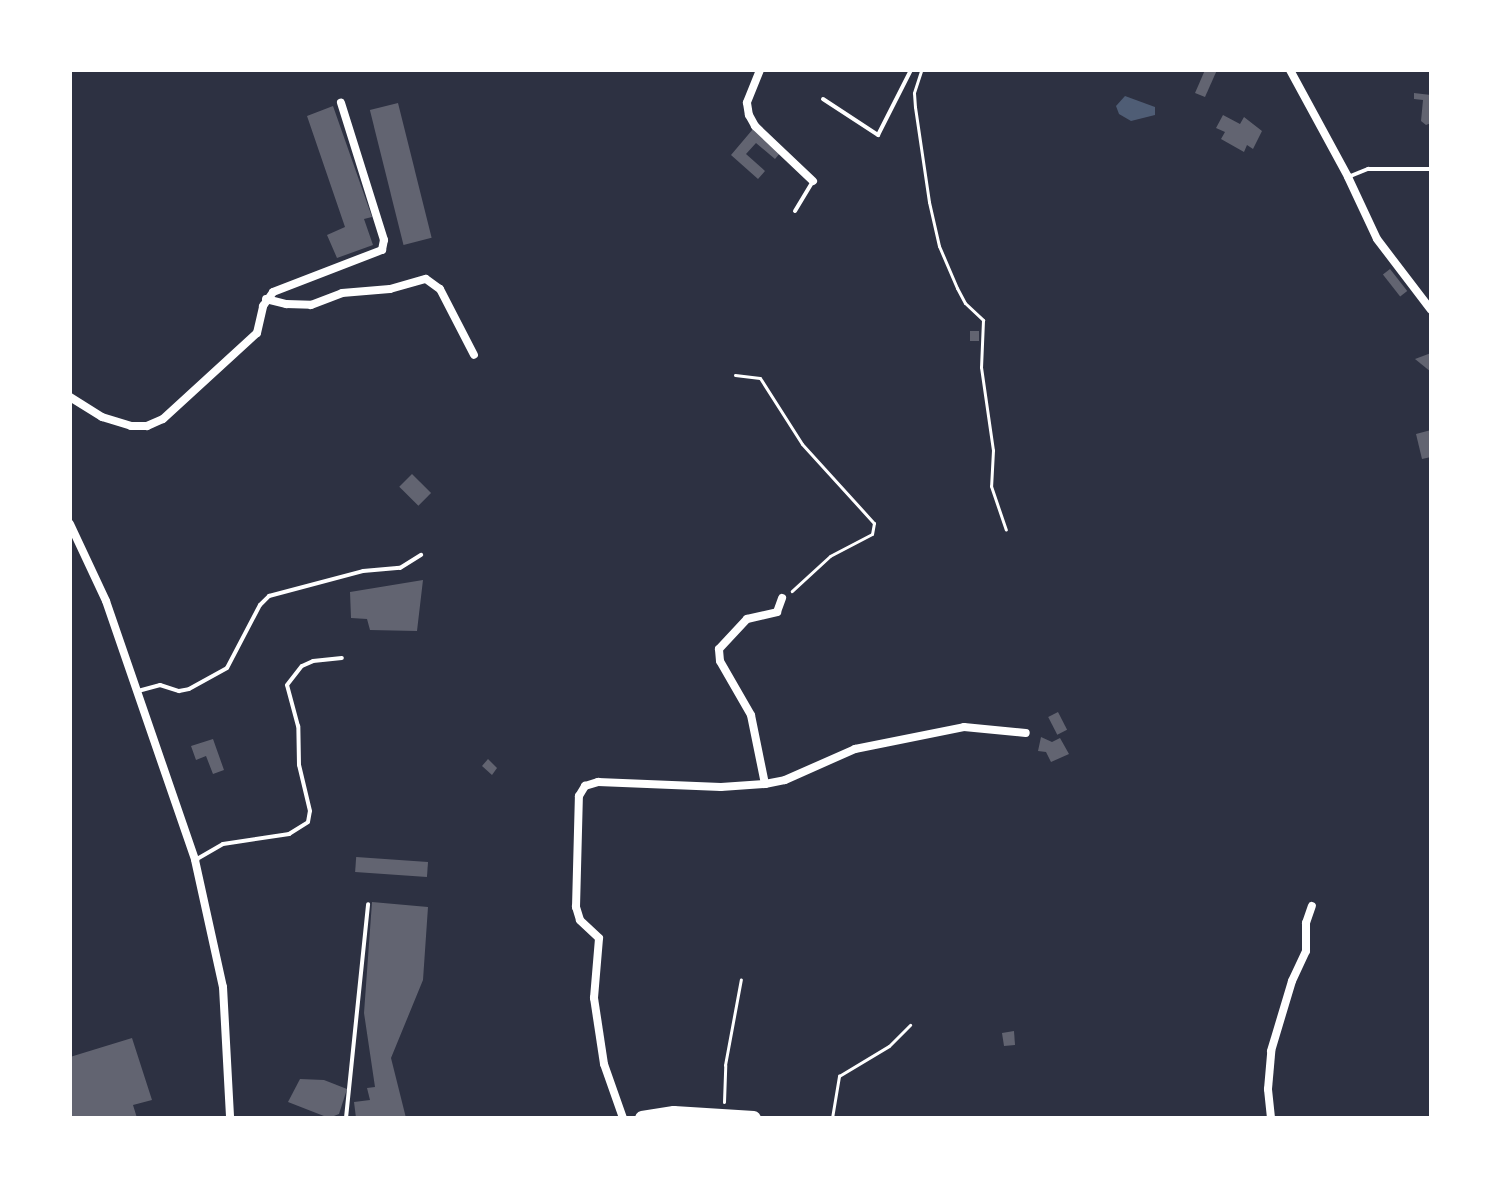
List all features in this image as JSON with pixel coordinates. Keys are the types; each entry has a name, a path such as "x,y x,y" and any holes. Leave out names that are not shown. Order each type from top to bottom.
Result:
{"main road":[{"path":"642,1118 674,1113 754,1118"}],"street":[{"path":"760,70 747,103 749,115 755,126 813,181"},
{"path":"1290,70 1348,177 1377,239 1431,310"},
{"path":"70,397 102,417 131,426 147,426 163,419 257,333 266,299 289,284 378,253 385,245 341,103"},
{"path":"266,299 311,305 342,293 390,289 426,279 440,289 474,355"},
{"path":"70,524 98,579 195,860 223,987 230,1118"},
{"path":"765,784 749,710 718,655 722,644 743,622 777,612 782,598"},
{"path":"623,1118 604,1064 594,998 599,938 580,920 576,907 576,812 581,790 598,782 721,787 765,784 785,780 855,749 964,727 1026,733"},
{"path":"1271,1118 1268,1089 1271,1051 1288,992 1306,951 1306,923 1312,906"}],"lane":[{"path":"823,99 878,135 911,70"},
{"path":"1348,177 1368,169 1431,169"},
{"path":"795,211 813,181"},
{"path":"138,691 160,685 179,691 189,689 227,668 260,605 269,596 363,571 400,568 421,555"},
{"path":"195,860 223,844 289,834 308,822 310,811 299,765 298,726 287,685 302,666 313,661 342,658"},
{"path":"346,1118 368,904"}],"path":[{"path":"921,70 922,75 914,93 915,107 934,224 957,288 965,303 983,320 981,367 993,450 991,486 1006,530"},
{"path":"735,375 760,378 802,444 874,523 872,534 830,556 782,598"},
{"path":"723,1114 725,1065 741,979"},
{"path":"832,1118 839,1076 889,1046 910,1025"}],"water":[{"path":"1125,96 1155,107 1155,115 1131,121 1119,114 1116,106"}],"building":[{"path":"1205,70 1217,70 1205,97 1195,93"},
{"path":"1414,93 1431,95 1431,123 1426,125 1421,121 1423,100 1414,99"},
{"path":"398,103 432,238 403,245 370,110"},
{"path":"333,106 372,217 364,219 373,245 337,258 327,235 345,227 307,116"},
{"path":"1223,115 1240,124 1244,117 1262,131 1253,149 1247,145 1244,152 1221,139 1225,132 1216,128"},
{"path":"753,129 780,153 775,159 756,143 746,154 765,171 758,179 731,155"},
{"path":"1390,269 1407,291 1400,297 1383,275"},
{"path":"970,331 979,331 979,341 970,341"},
{"path":"1431,353 1431,372 1415,359"},
{"path":"1431,430 1431,457 1422,459 1416,434"},
{"path":"412,474 431,493 418,506 399,487"},
{"path":"423,580 417,631 370,630 367,619 351,618 350,592"},
{"path":"1058,712 1067,730 1057,735 1048,717"},
{"path":"1041,737 1052,742 1060,738 1069,754 1051,762 1046,752 1038,751"},
{"path":"213,739 224,770 213,774 206,756 196,760 191,746"},
{"path":"488,759 497,768 492,775 482,766"},
{"path":"356,857 428,862 427,877 355,872"},
{"path":"372,902 428,907 423,980 391,1058 406,1118 356,1118 354,1102 370,1100 367,1088 375,1087 364,1013"},
{"path":"1014,1031 1015,1045 1004,1046 1002,1033"},
{"path":"132,1038 152,1100 133,1105 137,1118 70,1118 70,1057"},
{"path":"300,1079 324,1080 347,1089 339,1114 329,1118 288,1102"}]}
